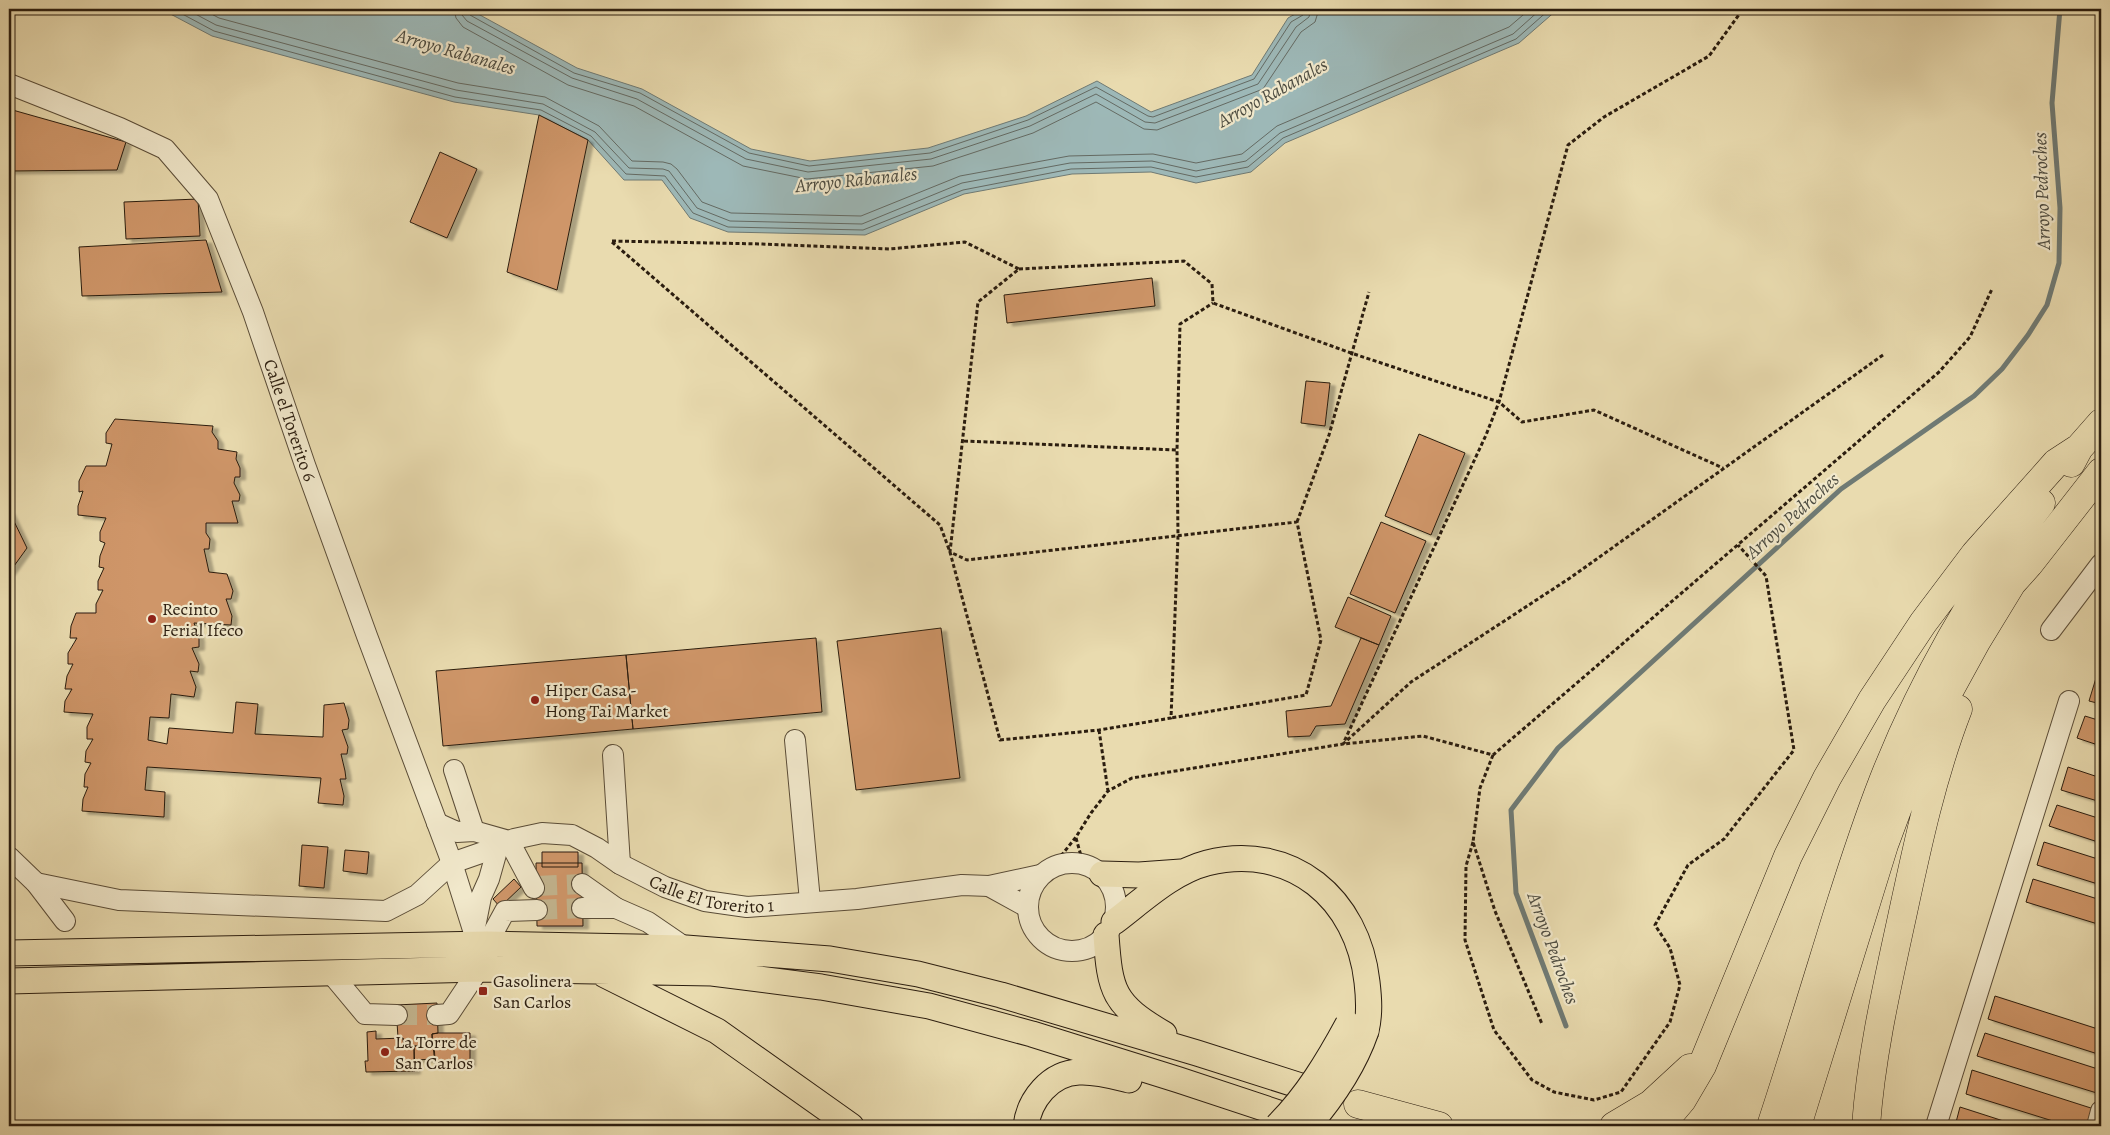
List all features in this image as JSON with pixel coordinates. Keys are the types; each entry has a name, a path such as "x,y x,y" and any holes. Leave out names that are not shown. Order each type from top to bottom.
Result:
{"highway":[{"path":"1793,1112 1856,858 1883,782 1899,745 1938,664 1974,602 2023,526 2067,470 2079,448 2101,423"},
{"path":"1660,1126 1690,1088 1711,1045 1788,856 1827,778 1872,700 1923,623 1975,554 2056,463 2079,448"},
{"path":"1771,1126 1793,1112 1910,775 1942,704 1976,642 2012,583 2030,564 2101,472"},
{"path":"1866,1126 1871,1074 1887,988 1926,806 1944,747 1971,676 2030,564"},
{"path":"1614,1126 1651,1104 1684,1074 1711,1045"},
{"path":"1871,1074 1880,1126"},
{"path":"1358,1104 1440,1126"}],"main road":[{"path":"1196,1053 1140,1019 1122,1004 1113,986 1108,967 1110,928 1166,883 1186,871 1207,864 1234,860 1255,860 1294,870 1314,882 1333,898 1355,932 1365,962 1356,1007 1356,1055 1324,1107 1308,1126"},
{"path":"1092,869 1139,875 1186,871"},
{"path":"9,938 16,938 59,952"},
{"path":"9,953 478,940 686,948 830,959 918,974 1077,1017 1358,1104 1422,1126"},
{"path":"9,981 479,970 712,973 821,987 929,1006 1032,1034 1318,1126"},
{"path":"596,971 717,1031 851,1126"},
{"path":"1277,1126 1304,1097 1322,1069 1357,1027"},
{"path":"1026,1126 1027,1114 1036,1097 1050,1082 1077,1072 1097,1072 1133,1080 1179,1080"}],"street":[{"name":"Calle el Torerito 6","path":"9,84 120,128 165,149 208,199 253,312 305,465 452,863 478,940"},
{"path":"2051,630 2101,564"},
{"path":"1936,1126 2069,701"},
{"path":"795,740 810,901"},
{"path":"613,755 620,864"},
{"path":"454,770 474,831"},
{"path":"437,823 457,832 474,831 504,844 535,887 505,911 478,940"},
{"name":"Calle El Torerito 1","path":"452,863 504,844 542,834 572,835 597,848 620,864 664,887 705,901 747,907 857,899 962,885 989,886 1046,871"},
{"path":"478,940 481,897 504,844"},
{"path":"9,856 36,883 65,921"},
{"path":"1068,862 1092,869 1110,884 1115,896 1116,909 1110,928 1096,944 1083,950 1070,951 1057,948 1045,942 1036,932 1030,920 1027,907 1029,895 1046,871 1068,862"},
{"path":"36,883 119,900 386,911 417,895 452,863"},
{"path":"582,884 616,908 648,922 686,948"},
{"name":"Calle El Torerito 1","path":"989,886 1027,907"},
{"path":"582,908 616,908"},
{"path":"505,911 537,910"},
{"path":"437,1015 449,1014 479,970"},
{"path":"330,972 365,1014 397,1015"},
{"path":"2097,1126 2101,1111"}],"path":[{"path":"1343,744 1486,435 1499,402 1568,145 1604,118 1709,56 1743,9"},
{"path":"1214,303 1212,284 1184,261 1018,269 965,242 889,249 762,244 612,242 940,524 950,552 1000,740 1099,730 1306,694 1321,640 1297,522 1329,435 1369,292"},
{"path":"950,552 964,441 978,302 1018,269"},
{"path":"1738,545 1766,576 1794,750 1724,839 1688,865 1655,926 1670,948 1680,985 1670,1022 1621,1092 1594,1100 1554,1092 1532,1080 1494,1030 1465,940 1466,866 1473,842 1480,788 1493,755 1939,372 1970,337 1992,289"},
{"path":"1214,303 1351,353 1499,402 1522,422 1594,410 1723,468"},
{"path":"1171,718 1178,536 1177,450 1180,324 1214,303"},
{"path":"1343,744 1411,682 1570,578 1882,355"},
{"path":"964,441 1177,450"},
{"path":"950,552 966,560 1297,522"},
{"path":"1099,730 1108,791"},
{"path":"1046,871 1076,838 1091,813 1108,791 1132,778 1343,744 1423,736 1493,755"},
{"path":"1076,838 1092,869"},
{"path":"1473,842 1495,911 1542,1024"}],"water":[{"name":"Arroyo Rabanales","path":"161,9 469,9 577,68 642,89 751,149 810,161 928,148 1026,116 1097,81 1151,112 1252,75 1288,18 1304,9 1558,9 1519,43 1285,143 1251,172 1196,183 1151,172 1072,174 964,194 865,235 728,232 690,218 662,180 624,180 588,140 539,115 454,102 212,36"}],"building":[{"path":"9,109 126,142 117,170 9,171"},
{"path":"539,115 588,140 557,290 507,272"},
{"path":"440,152 477,169 447,238 410,222"},
{"path":"198,199 200,236 126,239 124,202"},
{"path":"206,240 222,292 82,296 79,247"},
{"path":"1152,278 1155,306 1007,323 1004,295"},
{"path":"1306,381 1330,383 1325,426 1301,423"},
{"name":"Recinto Ferial Ifeco","path":"115,419 213,426 212,432 218,441 218,449 237,452 236,459 240,468 240,477 235,477 234,483 240,495 239,501 232,501 238,523 206,523 206,533 210,539 209,549 204,549 209,572 227,574 233,591 231,599 226,599 232,616 231,625 194,623 199,638 199,647 192,648 199,664 198,672 190,671 196,687 194,697 171,694 169,718 150,717 148,740 167,744 169,728 233,733 236,702 258,704 255,734 323,737 324,705 344,703 349,720 348,729 342,730 348,747 347,754 341,754 346,779 340,779 344,796 343,805 318,803 321,778 147,767 145,790 165,792 164,817 82,811 83,799 88,787 84,787 85,774 91,763 85,762 86,751 93,739 87,739 87,727 93,714 64,712 65,701 72,689 65,689 67,676 73,664 68,664 68,653 77,638 70,638 71,626 76,613 96,613 96,604 103,590 98,590 98,581 104,568 99,567 100,556 105,543 100,541 100,532 106,518 78,515 78,506 83,491 79,492 79,481 86,466 106,466 112,444 106,443 106,433"},
{"path":"1419,434 1465,453 1431,535 1385,516"},
{"path":"9,511 27,548 9,573"},
{"path":"1381,522 1426,541 1395,613 1350,594"},
{"path":"1348,597 1391,616 1379,645 1335,627"},
{"path":"941,628 960,778 856,790 837,641"},
{"path":"816,638 822,712 633,729 626,655"},
{"path":"1361,638 1379,645 1345,724 1316,726 1310,736 1288,737 1286,711 1331,706"},
{"name":"Hiper Casa - Hong Tai Market","path":"626,655 633,729 443,746 436,671"},
{"path":"2096,678 2101,680 2101,704 2089,701"},
{"path":"2085,716 2101,721 2101,746 2077,738"},
{"path":"2068,767 2101,778 2101,802 2061,790"},
{"path":"2057,805 2101,819 2101,843 2049,826"},
{"path":"2044,842 2101,860 2101,885 2037,865"},
{"path":"302,845 328,847 324,888 299,886"},
{"path":"345,850 369,852 367,874 343,871"},
{"path":"542,852 578,852 578,867 542,867"},
{"path":"536,863 582,863 583,926 537,926"},
{"path":"514,879 521,887 500,907 493,899"},
{"path":"2033,879 2101,900 2101,925 2026,902"},
{"path":"1995,996 2101,1030 2101,1055 1988,1019"},
{"path":"437,1003 438,1033 432,1034 432,1045 404,1047 403,1038 398,1038 396,1005"},
{"path":"376,1031 376,1039 403,1038 404,1047 414,1046 415,1071 366,1072 365,1061 368,1061 367,1032"},
{"path":"470,1033 470,1063 435,1065 432,1034"},
{"path":"1985,1033 2101,1070 2100,1094 1977,1056"},
{"path":"434,1045 435,1059 414,1060 414,1046"},
{"path":"1972,1070 2094,1109 2090,1126 2069,1126 1966,1094"},
{"path":"1960,1107 2019,1126 1955,1126"}],"waterway":[{"name":"Arroyo Pedroches","path":"1566,1026 1516,893 1511,810 1558,748 1841,489 1974,396 2002,369 2028,335 2047,305 2059,263 2060,208 2052,103 2060,9"}],"tunnel":[{"path":"537,886 582,884"},
{"path":"537,910 582,908"},
{"path":"397,1015 437,1015"}],"place":[{"name":"Recinto Ferial Ifeco","path":"152,619"},
{"name":"Hiper Casa - Hong Tai Market","path":"535,700"},
{"name":"Gasolinera San Carlos","path":"483,991"},
{"name":"La Torre de San Carlos","path":"385,1052"}]}
